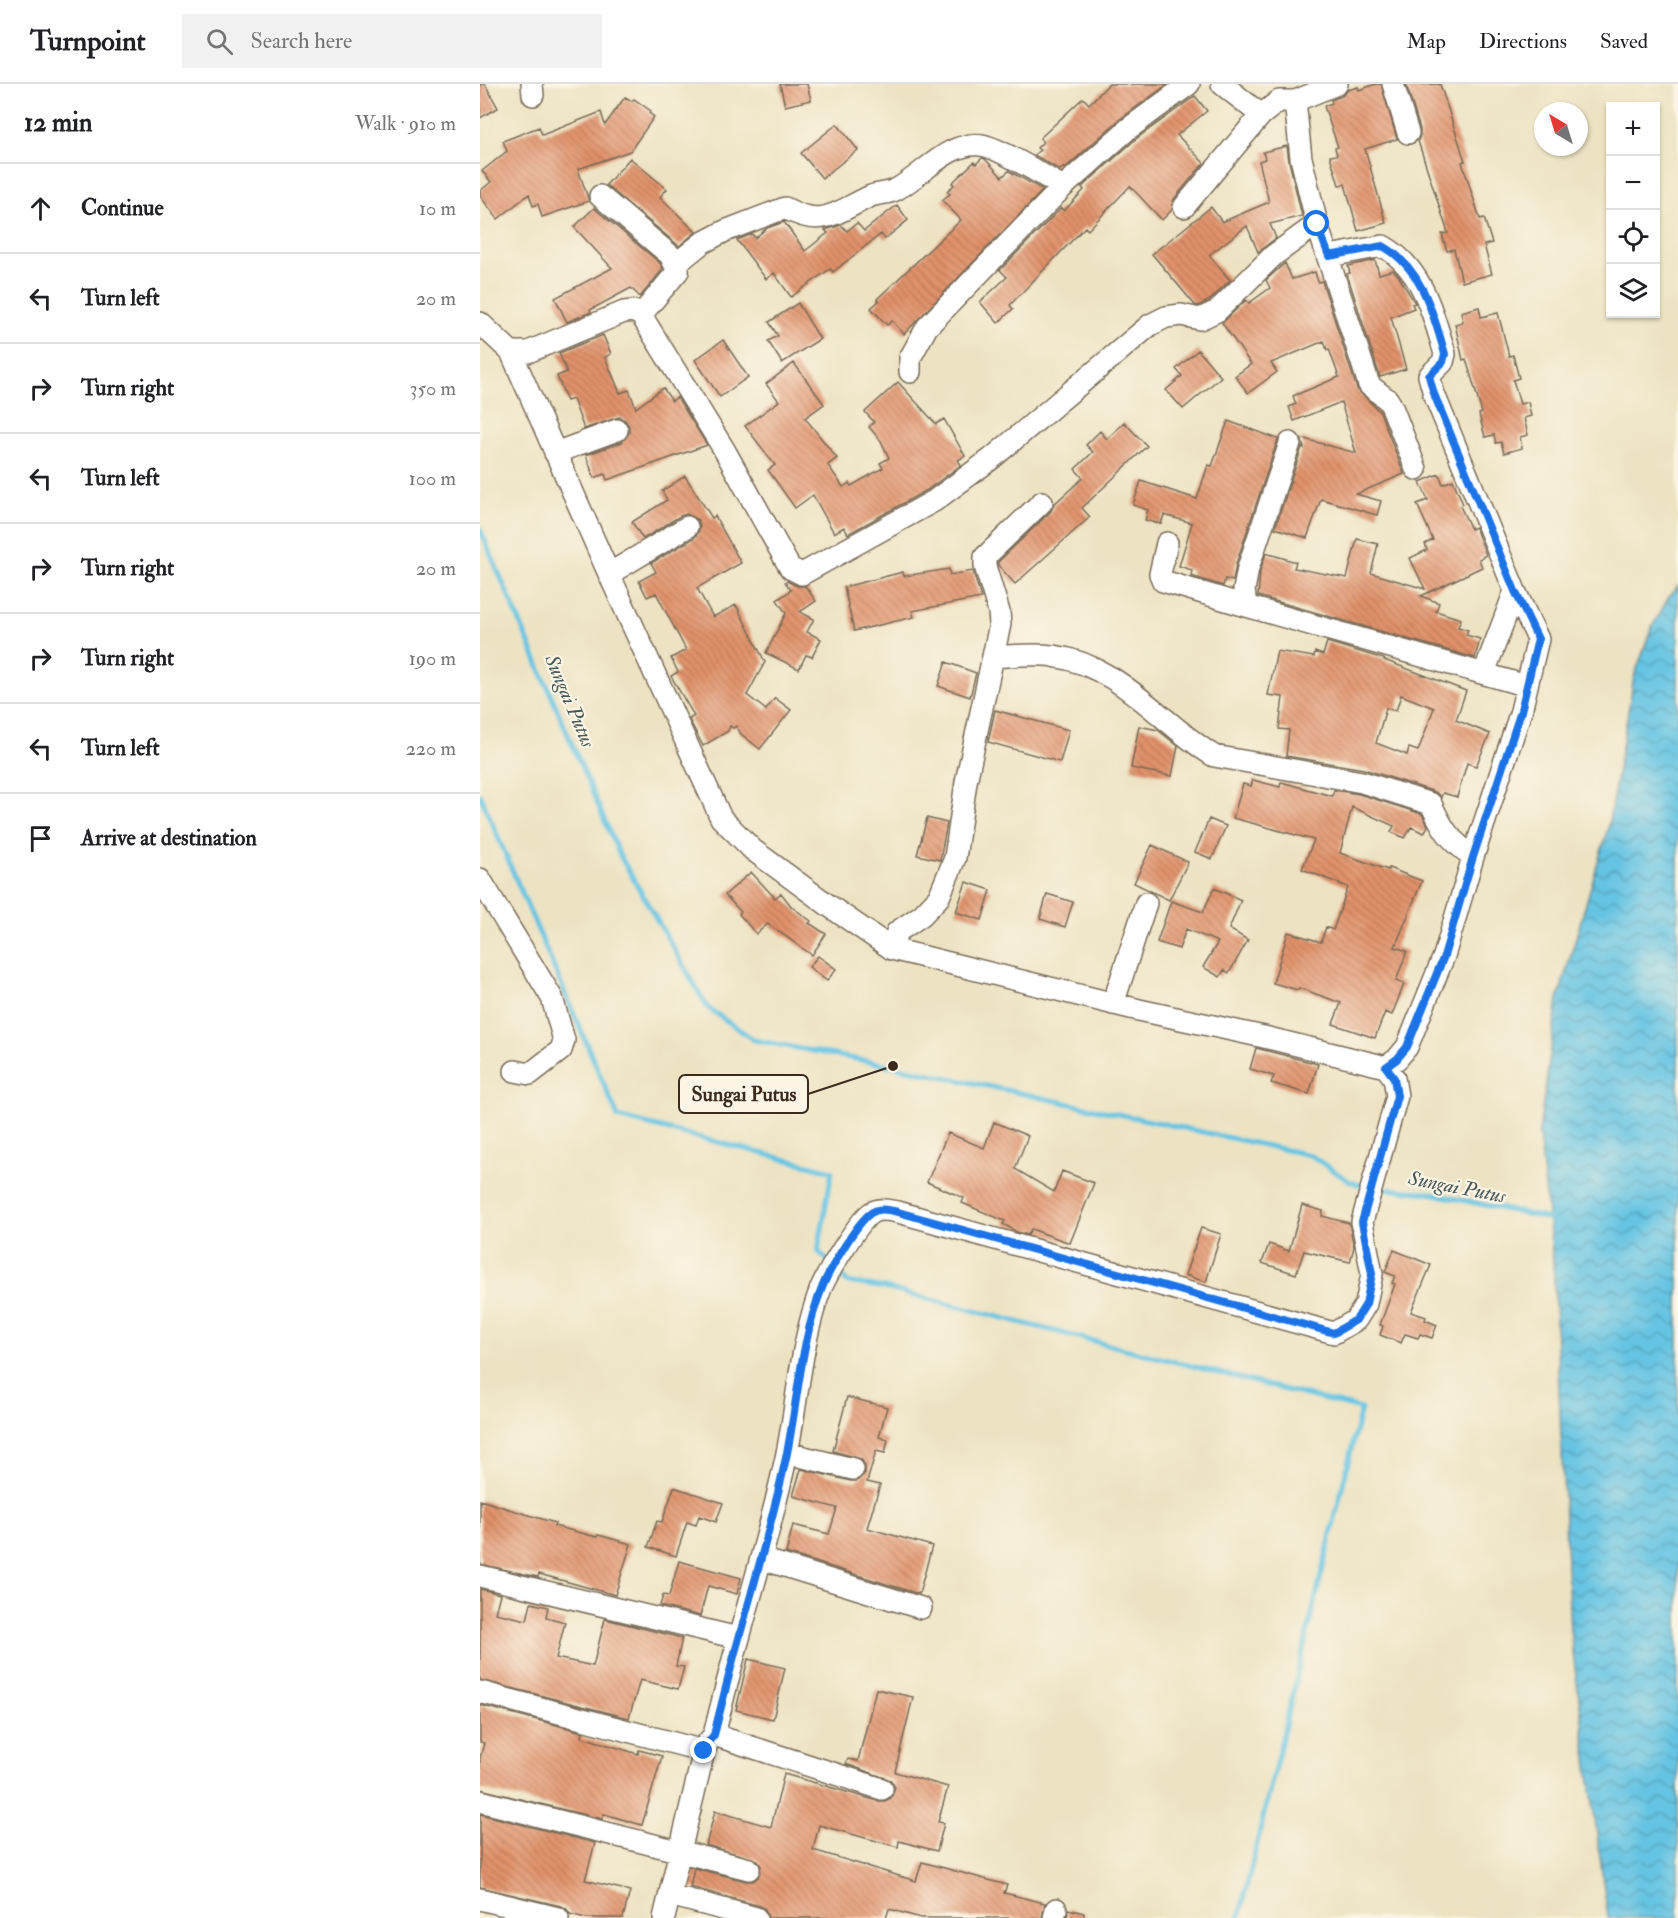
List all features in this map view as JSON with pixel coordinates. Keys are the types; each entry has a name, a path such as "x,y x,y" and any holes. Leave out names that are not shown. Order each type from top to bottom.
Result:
{"street":[{"path":"910,372 910,358 927,327 1064,187 1128,129 1190,84"},
{"path":"1221,84 1261,115"},
{"path":"1184,207 1261,115 1283,95 1337,84"},
{"path":"1393,84 1408,133"},
{"path":"1283,95 1317,224 1369,385 1388,400 1392,407 1416,469"},
{"path":"676,264 702,243 724,231 785,208 818,220 873,195 895,191 946,154 965,145 982,145 997,151 1064,187"},
{"path":"600,196 660,246 676,264 678,271 676,276 641,315"},
{"path":"511,352 528,352 624,312 633,311 641,315 725,451 790,568 802,574 934,501 991,459 1150,326 1166,317 1181,315 1200,319 1217,310 1274,255 1317,224"},
{"path":"1329,256 1383,246 1405,262 1429,300 1445,354 1443,362 1429,376 1434,394 1515,591 1538,639 1521,711 1473,857 1444,956 1407,1047 1386,1067"},
{"path":"480,322 511,352 609,574 721,818 753,850 892,948 1113,1004 1386,1067 1394,1078 1397,1096 1362,1222 1372,1274 1366,1304 1356,1320 1334,1333 886,1209 872,1211 859,1225 822,1286 814,1309 803,1357 787,1453 762,1559 709,1743 664,1918"},
{"path":"555,453 617,430"},
{"path":"1246,606 1244,590 1248,568 1290,443"},
{"path":"892,948 897,932 922,915 939,897 955,858 966,782 1000,624 999,612 985,566 985,557 1042,502"},
{"path":"609,574 687,527"},
{"path":"1167,543 1160,574 1163,580 1527,686"},
{"path":"1484,673 1515,591"},
{"path":"993,657 1052,656 1091,666 1125,685 1198,746 1214,756 1362,782 1431,804 1441,827 1448,836 1473,857"},
{"path":"480,879 552,998 564,1040 561,1050 530,1074 515,1071"},
{"path":"1113,1004 1146,903"},
{"path":"787,1453 853,1469"},
{"path":"762,1559 921,1608"},
{"path":"480,1576 738,1638"},
{"path":"480,1692 709,1743 882,1790"},
{"path":"480,1801 749,1869"},
{"path":"670,1895 756,1918"},
{"path":"480,1899 558,1918"}],"water":[{"path":"1678,586 1678,1918 1608,1918 1570,1630 1553,1259 1539,1133 1558,999 1608,828 1634,677 1652,627 1670,595"}],"building":[{"path":"480,84 485,84 498,108 480,118"},
{"path":"780,84 807,84 811,100 785,106"},
{"path":"1109,84 1168,84 1120,119 1064,169 1063,167 1060,170 1034,155 1040,150 1037,148 1043,142 1040,138 1083,98 1089,104"},
{"path":"1381,84 1397,139 1365,149 1386,223 1358,231 1345,184 1339,185 1330,156 1337,155 1335,148 1338,147 1324,106 1332,103 1331,100 1342,96 1348,90 1358,87 1359,90"},
{"path":"1406,84 1440,84 1465,161 1462,162 1480,219 1484,218 1492,243 1484,245 1492,274 1462,282 1454,249 1447,251 1442,234 1448,233 1418,141 1420,129"},
{"path":"1195,96 1207,111 1177,135 1204,163 1174,199 1172,210 1162,220 1130,186 1088,230 1085,227 1010,305 1013,309 998,323 980,302 1007,277 1000,270 1061,208 1064,211 1084,190 1082,187 1136,139"},
{"path":"625,97 632,101 634,99 651,111 649,113 654,117 630,151 578,169 589,201 542,217 538,204 533,206 529,194 498,219 480,196 480,191 491,182 482,171 507,151 503,141 539,127 542,135 601,112 605,125"},
{"path":"837,124 858,150 822,178 801,153"},
{"path":"1287,146 1302,216 1270,224 1276,238 1258,252 1247,226 1209,255 1230,280 1210,300 1198,306 1195,305 1152,254 1211,207 1222,222 1269,202 1259,161 1265,159 1263,152"},
{"path":"630,158 667,189 660,197 696,232 679,246 606,185"},
{"path":"982,158 1002,177 1009,171 1043,190 904,334 892,321 887,325 871,308 879,301 877,299 961,220 942,200 950,194 947,191 954,185 952,183 974,162 976,164"},
{"path":"897,205 908,220 885,239 881,234 833,272 830,269 791,297 774,273 766,279 737,240 752,234 755,238 767,228 784,222 805,251 828,233 825,230 841,225 847,231 857,223 864,231"},
{"path":"594,208 660,263 663,269 640,297 631,288 590,310 591,312 567,322 555,298 612,268 574,227"},
{"path":"1375,260 1379,274 1393,270 1398,275 1415,303 1412,304 1414,308 1391,317 1406,369 1380,377 1347,274 1350,273 1348,266"},
{"path":"1285,263 1292,279 1315,272 1318,282 1322,281 1357,389 1380,412 1404,474 1356,494 1381,501 1377,515 1321,499 1307,538 1275,528 1302,447 1304,448 1301,438 1356,453 1341,402 1294,421 1289,407 1296,404 1293,396 1339,377 1329,349 1327,350 1324,341 1271,363 1277,372 1248,393 1235,376 1251,364 1222,323 1246,300 1249,303 1270,288 1266,280"},
{"path":"798,303 820,339 782,363 768,341 778,336 769,322"},
{"path":"1479,307 1481,317 1498,313 1509,356 1513,355 1519,378 1513,380 1520,404 1528,402 1531,416 1524,418 1528,435 1520,437 1522,448 1504,453 1501,442 1496,443 1494,435 1485,437 1479,414 1482,413 1466,359 1463,360 1455,324 1463,322 1461,312"},
{"path":"603,335 611,354 605,357 620,393 629,390 636,408 663,388 672,401 677,397 707,445 607,480 605,474 594,478 586,455 622,442 629,433 629,426 619,417 584,429 573,399 567,401 557,376 567,372 559,353"},
{"path":"723,340 748,377 720,397 695,360"},
{"path":"1198,350 1221,377 1183,409 1166,390 1182,376 1176,369"},
{"path":"794,363 824,404 805,418 837,458 828,465 843,487 849,483 851,486 883,468 880,463 889,458 881,441 869,427 874,422 865,412 898,382 936,424 944,419 965,456 958,460 961,465 927,490 848,534 844,527 834,533 813,495 795,508 768,470 775,465 745,426 779,401 766,384"},
{"path":"1228,421 1278,439 1236,564 1233,581 1225,579 1223,586 1191,576 1192,570 1179,566 1192,523 1164,515 1161,524 1145,520 1148,510 1133,505 1141,481 1197,499 1208,465 1212,466"},
{"path":"1124,422 1147,446 1082,508 1090,517 1015,584 998,565 998,562 1051,511 1054,504 1083,478 1075,469 1093,452 1086,445 1100,431 1107,439"},
{"path":"1439,474 1443,484 1453,480 1463,504 1460,506 1471,529 1475,527 1486,555 1479,559 1482,567 1421,596 1439,603 1436,611 1461,619 1458,627 1468,630 1466,635 1480,639 1475,658 1258,596 1260,571 1266,553 1296,562 1294,568 1347,578 1357,539 1378,544 1371,573 1425,589 1410,558 1427,550 1425,544 1433,540 1417,504 1428,500 1420,482"},
{"path":"685,476 712,518 715,516 741,563 697,588 713,617 736,605 765,662 747,695 766,710 775,698 791,710 760,749 741,734 736,726 733,728 730,726 728,731 703,746 689,719 694,716 671,676 678,672 671,658 686,650 656,593 647,597 639,581 656,572 651,563 694,538 698,533 700,526 698,520 687,514 643,539 632,522 667,500 662,491"},
{"path":"949,569 950,575 973,571 981,598 912,611 914,617 854,631 844,587 903,572 904,576"},
{"path":"785,582 797,586 805,586 816,601 800,612 814,619 807,632 821,639 812,657 806,655 799,669 766,653 786,613 777,600 791,590"},
{"path":"1327,642 1384,659 1466,691 1456,720 1490,734 1476,766 1467,763 1457,797 1443,793 1441,797 1435,792 1364,769 1286,756 1289,730 1279,729 1283,697 1268,695 1277,651 1314,657 1315,652 1323,655","holes":["1401,695 1434,708 1418,751 1409,748 1407,755 1376,743 1386,708 1396,711"]},
{"path":"946,662 976,673 970,697 938,686"},
{"path":"995,710 1069,730 1060,762 988,742"},
{"path":"1139,726 1158,730 1178,746 1172,776 1131,768"},
{"path":"1253,780 1280,787 1281,782 1332,796 1334,790 1359,794 1422,814 1428,826 1424,833 1411,827 1405,838 1391,832 1394,826 1352,807 1340,853 1422,881 1395,947 1407,951 1396,981 1404,984 1392,1015 1385,1012 1375,1038 1333,1024 1341,1003 1299,988 1298,990 1273,983 1288,932 1321,942 1326,927 1333,930 1348,887 1302,869 1314,840 1233,818 1243,784 1251,786"},
{"path":"927,818 947,823 940,860 917,855"},
{"path":"1209,819 1226,826 1212,859 1195,852"},
{"path":"1152,845 1188,862 1169,900 1134,883"},
{"path":"751,872 775,898 781,893 792,907 811,921 809,923 826,934 812,955 768,924 756,934 739,914 741,912 725,895"},
{"path":"966,882 991,890 982,920 956,912"},
{"path":"1214,888 1241,900 1229,929 1248,940 1229,973 1224,970 1220,977 1203,967 1218,942 1186,929 1179,949 1157,942 1171,901 1203,912"},
{"path":"1047,894 1073,902 1065,927 1040,919"},
{"path":"818,956 836,969 827,981 809,967"},
{"path":"1256,1048 1318,1064 1309,1094 1271,1083 1274,1076 1250,1069"},
{"path":"994,1122 1028,1136 1015,1169 1054,1192 1062,1171 1094,1183 1070,1243 1031,1229 1028,1235 1017,1232 1003,1224 1005,1221 962,1203 964,1198 927,1182 948,1133 984,1148"},
{"path":"1302,1205 1323,1211 1322,1216 1349,1223 1354,1247 1350,1262 1304,1251 1296,1274 1262,1263 1269,1244 1289,1251"},
{"path":"1201,1228 1221,1234 1206,1282 1185,1275"},
{"path":"1394,1250 1431,1265 1411,1312 1426,1317 1425,1320 1437,1325 1432,1338 1420,1334 1418,1338 1405,1334 1401,1343 1380,1335 1383,1326 1380,1325 1395,1284 1392,1283 1395,1276 1385,1272"},
{"path":"847,1397 887,1407 879,1437 888,1440 885,1453 876,1451 867,1482 880,1485 867,1528 932,1546 919,1594 786,1553 793,1525 829,1534 837,1508 793,1496 801,1469 851,1481 857,1481 865,1473 865,1466 861,1459 833,1451"},
{"path":"674,1487 723,1503 716,1522 699,1516 696,1525 687,1522 676,1556 648,1547 657,1521 662,1522"},
{"path":"480,1500 555,1523 554,1526 631,1544 615,1595 539,1574 538,1577 480,1564"},
{"path":"679,1561 741,1578 737,1594 708,1586 700,1616 660,1606 663,1595 669,1596"},
{"path":"480,1589 500,1594 495,1613 527,1620 531,1603 548,1607 546,1617 565,1622 556,1658 593,1666 605,1619 682,1638 676,1666 684,1667 678,1689 640,1680 629,1718 480,1680"},
{"path":"748,1659 785,1668 773,1719 736,1710"},
{"path":"876,1689 913,1697 895,1772 948,1787 938,1822 944,1823 937,1851 899,1841 898,1847 819,1825 813,1850 916,1881 922,1862 1007,1885 1004,1893 1045,1903 1042,1918 921,1918 889,1909 886,1918 768,1918 765,1909 760,1906 690,1887 694,1868 746,1881 753,1881 758,1877 761,1866 757,1860 706,1845 715,1811 771,1827 784,1774 878,1801 891,1798 895,1787 891,1780 846,1764 848,1759 858,1761"},
{"path":"480,1705 583,1732 582,1737 638,1754 639,1750 662,1756 642,1825 604,1814 602,1819 480,1789 480,1758 484,1743 480,1742"},
{"path":"480,1814 595,1843 585,1880 630,1891 623,1918 586,1918 570,1914 566,1908 561,1906 480,1887"},
{"path":"1068,1909 1084,1913 1084,1918 1067,1918"}],"waterway":[{"name":"Sungai Putus","path":"480,529 619,854 708,1008 754,1040 893,1066 1310,1155 1349,1181 1366,1187"},
{"path":"480,795 618,1117 832,1171 818,1251 829,1262"},
{"name":"Sungai Putus","path":"1375,1188 1429,1193 1554,1220"},
{"path":"835,1269 847,1282 885,1288 1361,1409 1239,1918"}],"place":[{"name":"Sungai Putus","path":"893,1066"}],"route":[{"path":"704,1751 714,1735 738,1638 762,1559 787,1453 803,1357 814,1309 822,1286 859,1225 872,1211 886,1209 898,1212 1334,1333 1356,1320 1366,1304 1372,1274 1362,1222 1397,1096 1394,1078 1386,1067 1407,1047 1444,956 1473,857 1521,711 1538,639 1515,591 1434,394 1429,376 1443,362 1445,354 1429,300 1405,262 1392,251 1383,246 1329,256 1317,224"}]}
